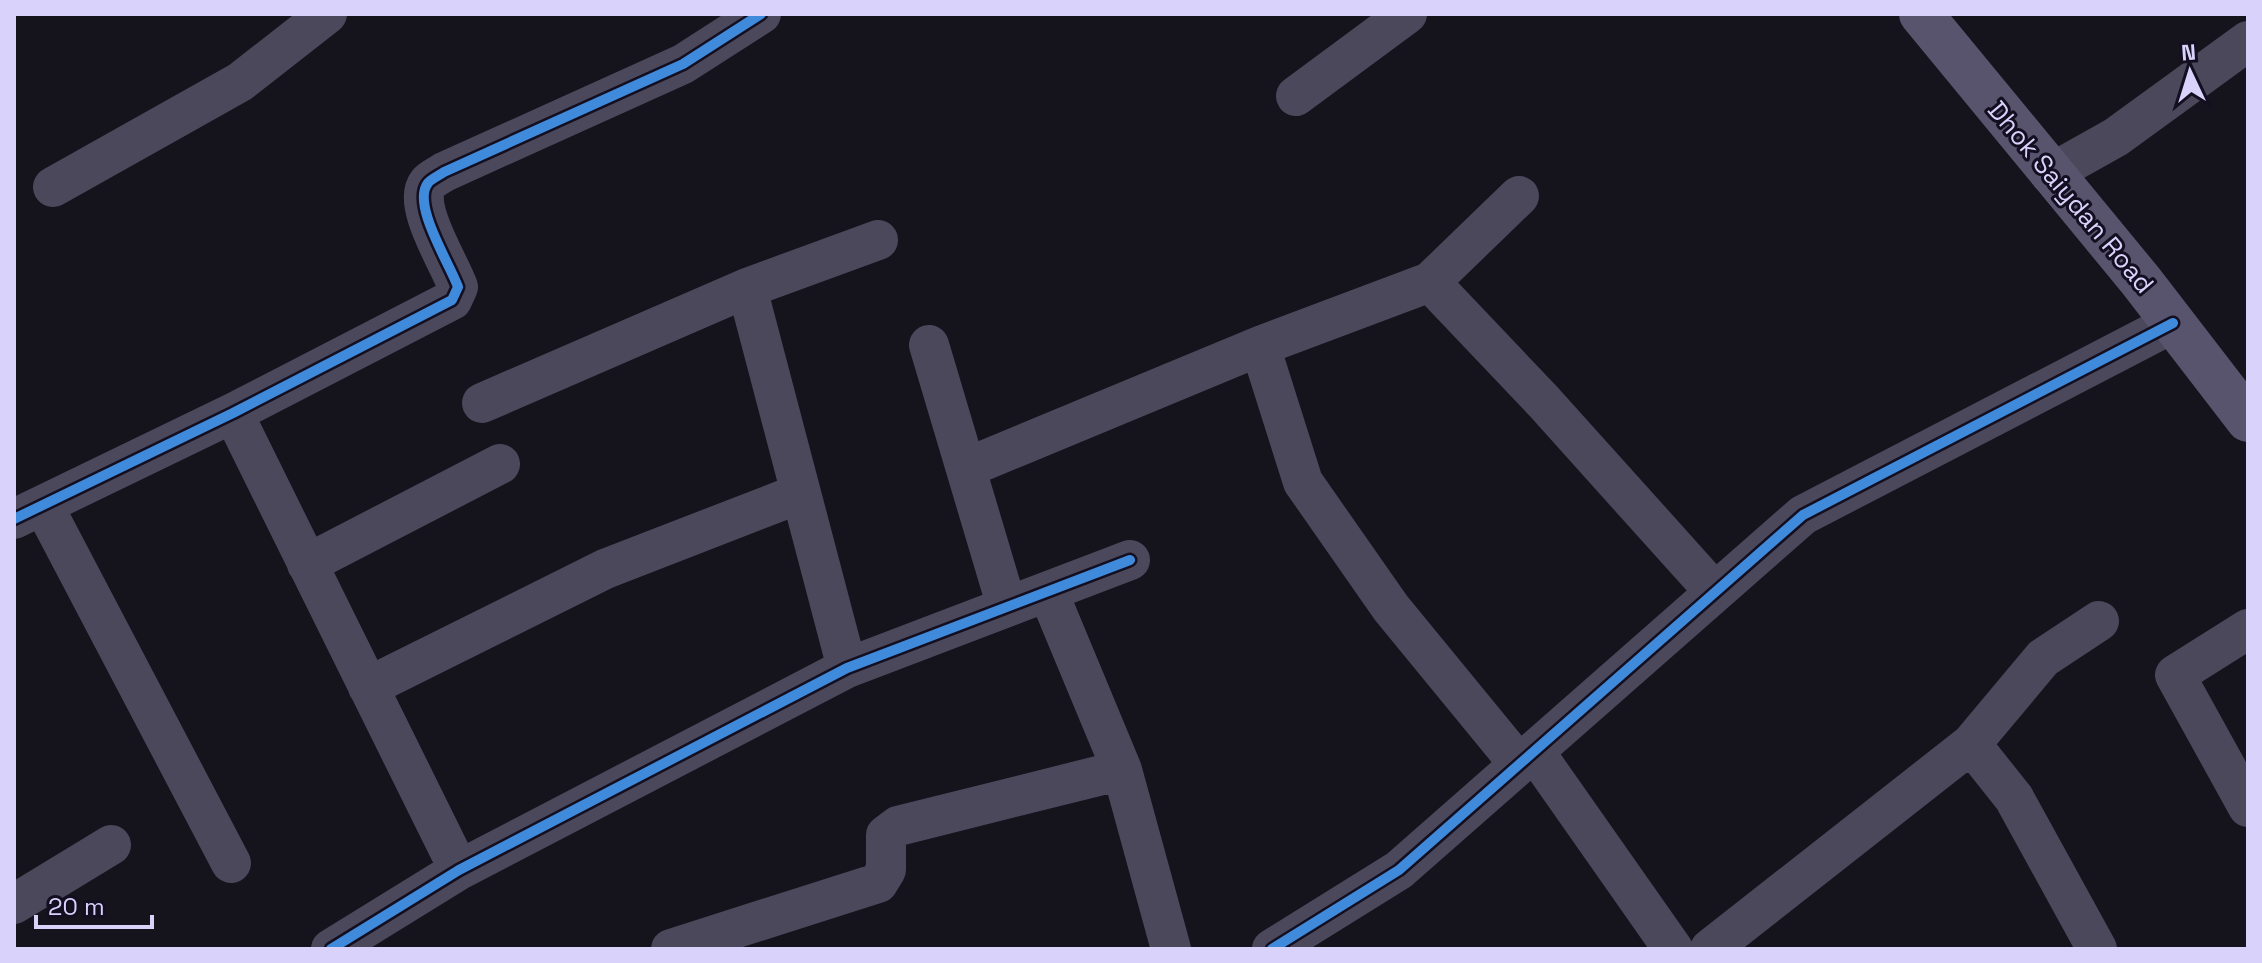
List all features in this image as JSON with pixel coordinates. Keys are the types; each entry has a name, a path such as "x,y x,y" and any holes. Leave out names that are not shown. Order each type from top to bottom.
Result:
{"main road":[{"name":"Dhok Saiydan Road","path":"1921,14 2246,413"}],"street":[{"path":"53,187 240,82 327,14"},
{"path":"231,863 29,512 233,413 452,300 458,287 426,217 423,199 427,184 444,172 683,64 761,14"},
{"path":"1296,96 1407,14"},
{"path":"2050,174 2116,137 2248,41"},
{"path":"966,468 1260,346 1430,282 1519,196"},
{"path":"482,403 747,288 878,240"},
{"path":"1430,282 1713,590"},
{"path":"747,288 847,668"},
{"path":"1272,949 1399,870 1713,590 1803,515 2173,323"},
{"path":"929,345 1007,607"},
{"path":"1260,346 1303,482 1391,608 1527,758 1673,949"},
{"path":"233,413 459,870"},
{"path":"307,564 500,464"},
{"path":"368,687 605,569 801,493"},
{"path":"331,949 459,870 847,668 1130,560"},
{"path":"1048,592 1122,770 1171,949"},
{"path":"1710,949 1971,744 2043,658 2099,621"},
{"path":"2248,629 2175,675 2248,807"},
{"path":"1971,744 2014,798 2097,949"},
{"path":"671,949 878,883 886,870 886,835 898,826 1122,770"},
{"path":"14,904 111,845"}],"cycle path":[{"path":"14,519 233,413 452,300 458,287 424,205 424,193 429,182 444,172 683,64 761,14"},
{"path":"1272,949 1399,870 1803,515 2173,323"},
{"path":"331,949 459,870 847,668 1130,560"}]}
